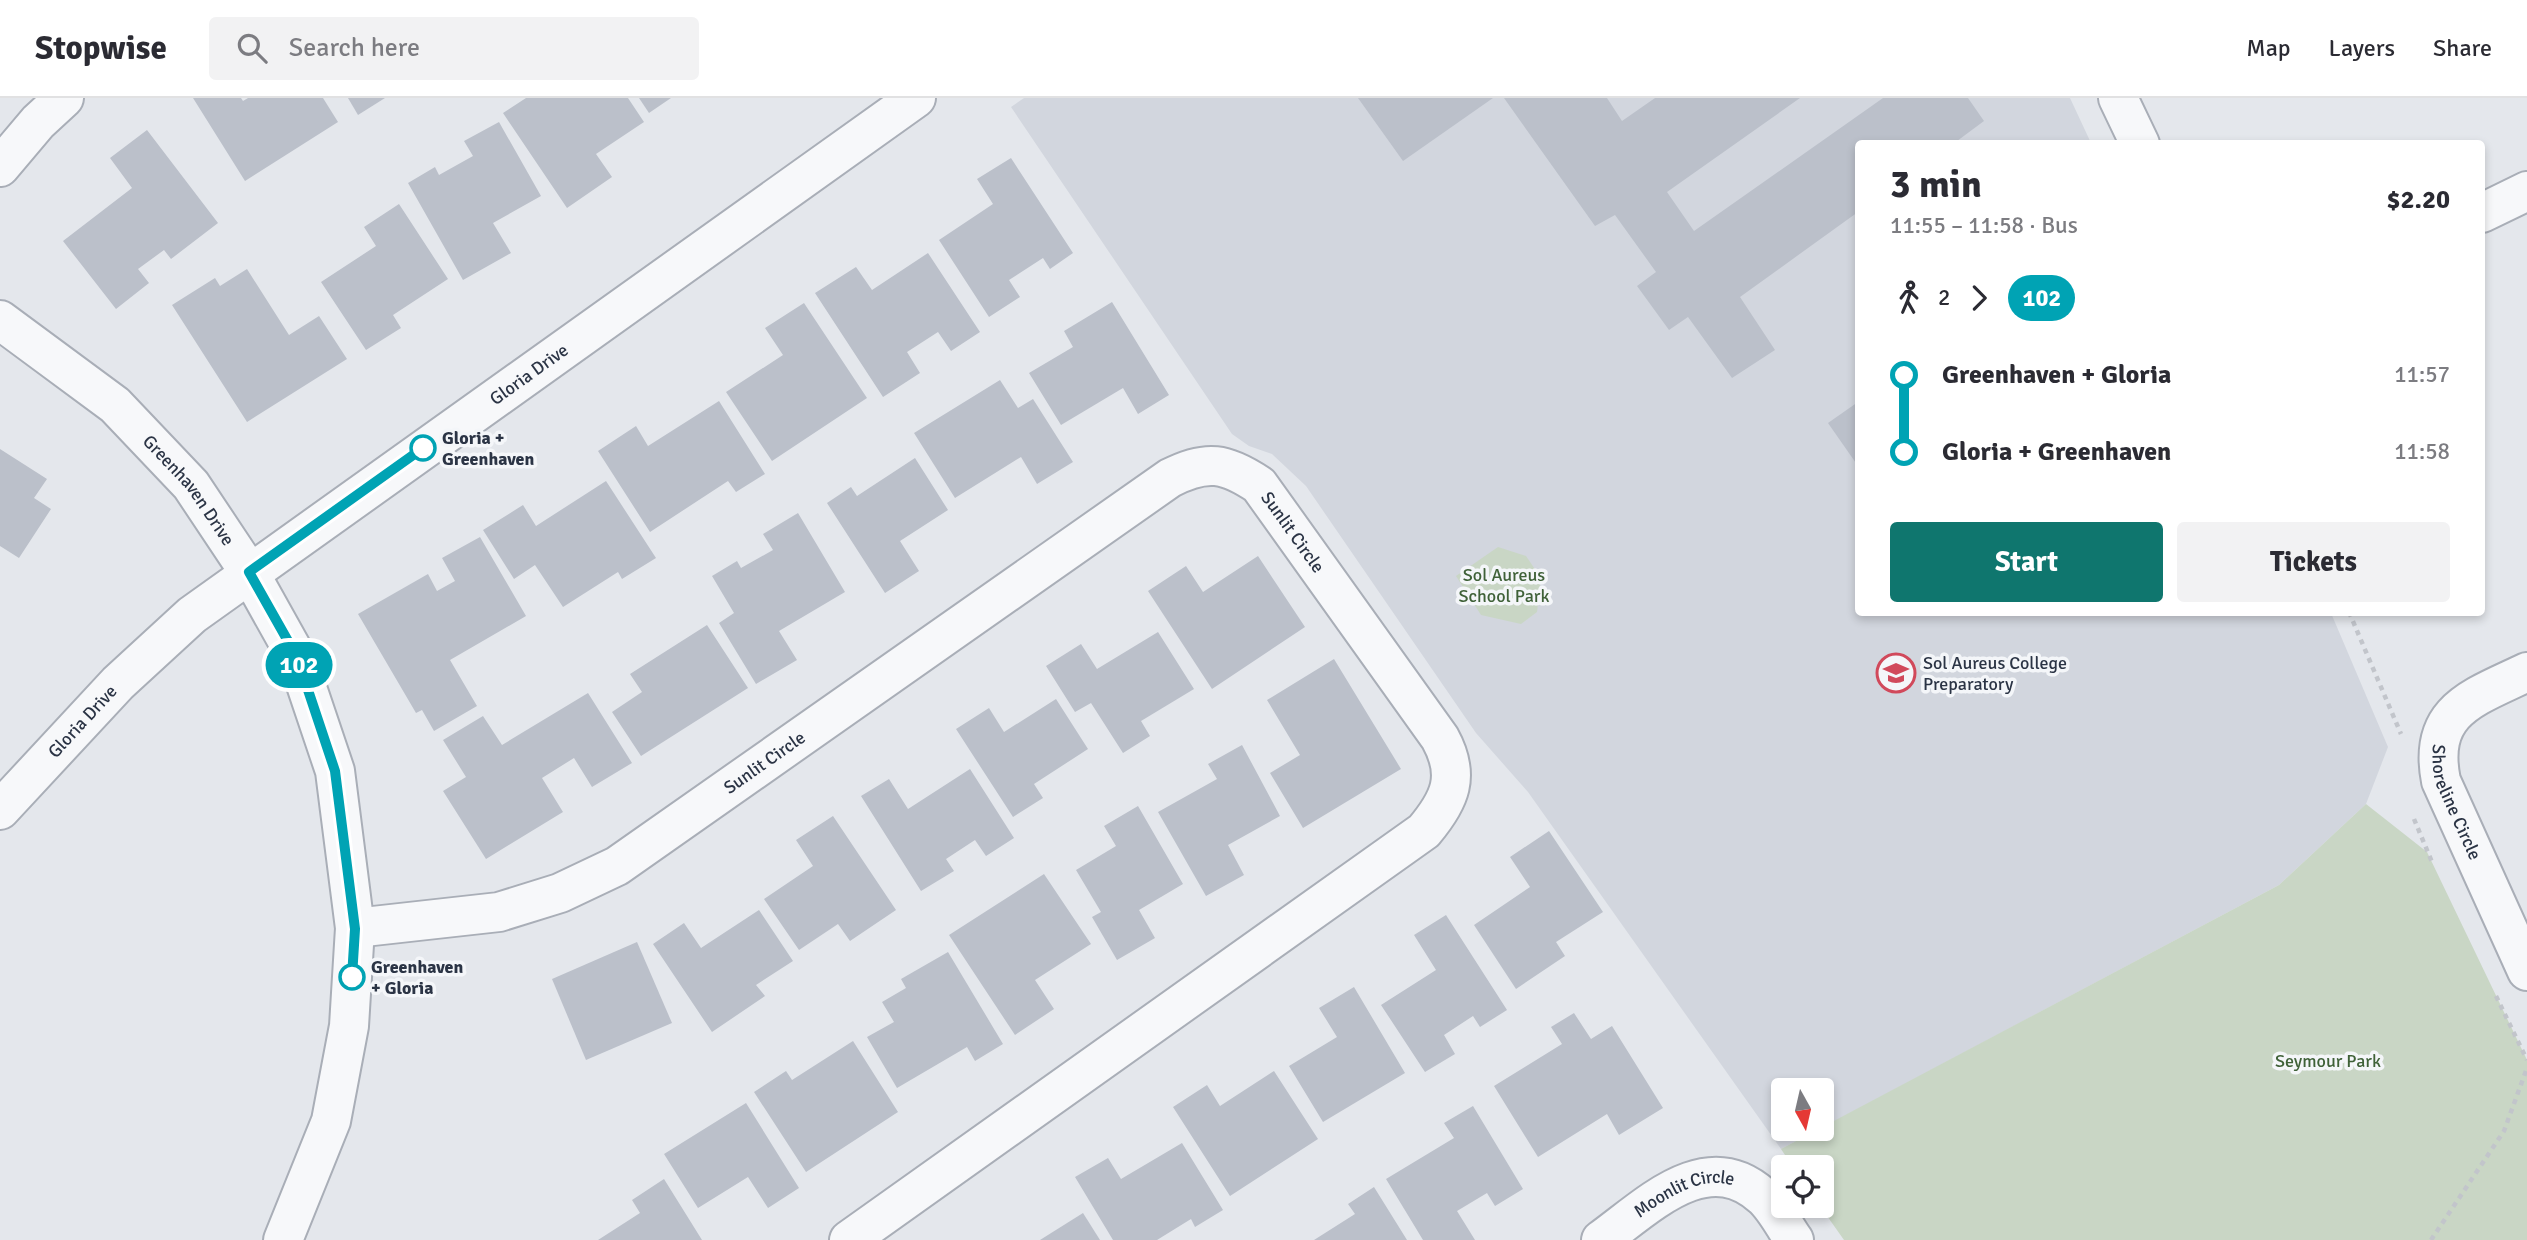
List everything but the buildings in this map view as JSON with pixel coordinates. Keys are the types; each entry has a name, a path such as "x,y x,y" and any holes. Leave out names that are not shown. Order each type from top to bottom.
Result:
{"street":[{"path":"0,167 38,122 64,98"},
{"name":"Gloria Drive","path":"0,810 118,683 192,615 916,98"},
{"path":"2118,98 2138,140"},
{"path":"2485,212 2527,191"},
{"name":"Greenhaven Drive","path":"0,320 115,405 191,485 249,572 297,657 335,771 355,929 349,1026 331,1121 283,1240"},
{"name":"Sunlit Circle","path":"355,929 499,912 560,893 617,866 1170,478 1190,468 1211,465 1235,469 1259,485 1440,738 1447,751 1451,772 1450,792 1442,810 1424,831 849,1240"},
{"name":"Shoreline Circle","path":"2527,672 2466,701 2451,716 2440,735 2437,759 2441,781 2527,971"},
{"name":"Moonlit Circle","path":"1601,1240 1676,1186 1698,1177 1722,1176 1743,1182 1764,1197 1794,1240"}],"path":[{"path":"2351,616 2401,736"},
{"path":"2431,1240 2504,1131 2527,1069"}],"shaded area":[{"name":"Sol Aureus College Preparatory","path":"1024,98 2070,98 2090,140 1855,140 1855,616 2332,616 2388,747 2366,804 2279,885 1834,1122 1834,1078 1771,1078 1771,1135 1528,792 1476,733 1306,486 1272,454 1249,446 1232,434 1011,107"},
{"name":"Sol Aureus College Preparatory","path":"1775,1141 1797,1141 1781,1149"}],"green space":[{"name":"Sol Aureus School Park","path":"1498,547 1526,556 1541,578 1537,612 1521,624 1481,615 1456,576"},
{"name":"Seymour Park","path":"2366,804 2427,852 2527,1060 2527,1240 1844,1240 1828,1218 1834,1218 1834,1155 1785,1155 1781,1149 1796,1141 1834,1141 1834,1121 2279,885"}],"bus line":[{"name":"102","path":"352,977 355,929 347,846 335,771 297,657 249,572 423,448"}],"place":[{"name":"Gloria + Greenhaven","path":"423,448"},
{"name":"Sol Aureus College Preparatory","path":"1896,673"},
{"name":"Greenhaven + Gloria","path":"352,977"}]}
